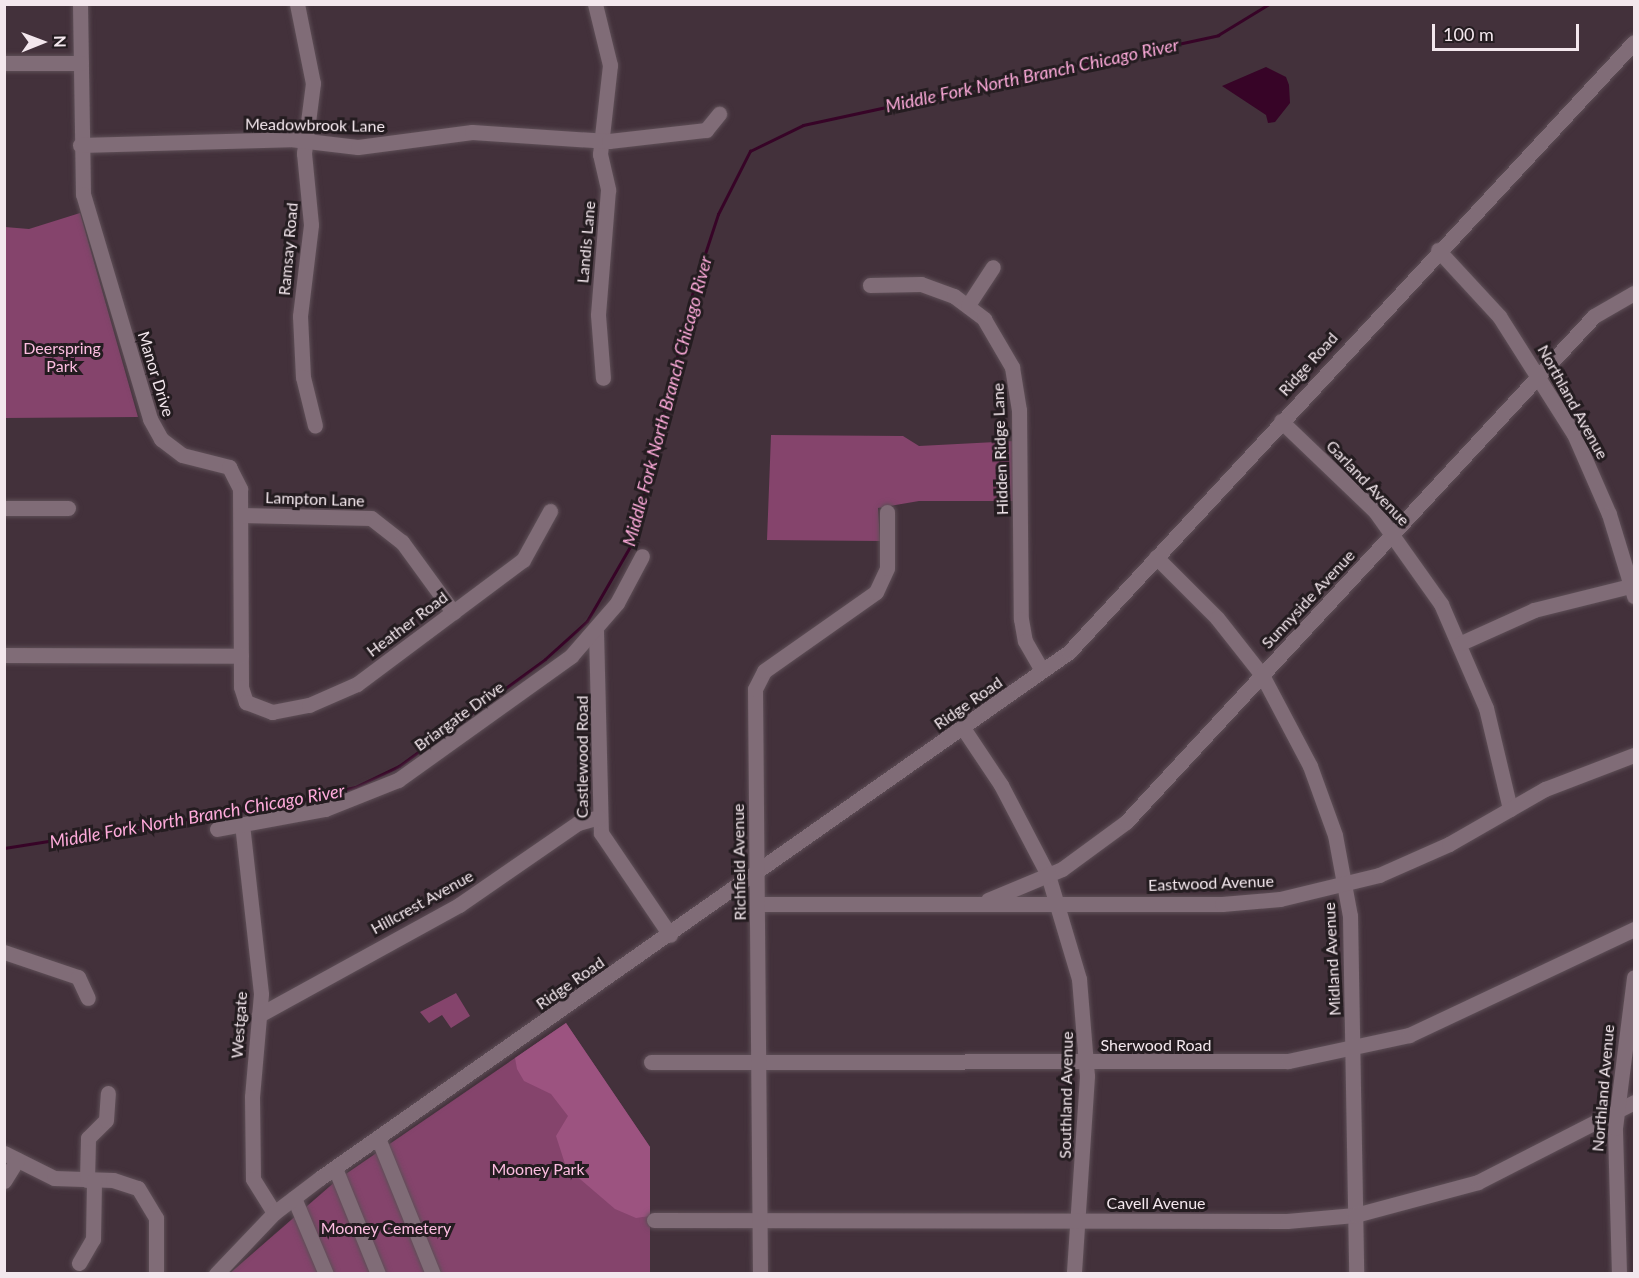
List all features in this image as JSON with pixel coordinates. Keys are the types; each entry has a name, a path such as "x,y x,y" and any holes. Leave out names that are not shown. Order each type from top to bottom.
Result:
{"street":[{"name":"Manor Drive","path":"80,4 80,145 83,194 150,419 176,452 229,467 240,489 243,696 253,707"},
{"name":"Ramsay Road","path":"297,4 313,83 306,141 310,225 300,346 315,426"},
{"name":"Landis Lane","path":"595,4 610,65 601,140 608,190 598,315 603,378"},
{"name":"Ridge Road","path":"216,1274 274,1214 294,1198 963,728 1086,636 1438,250 1635,42"},
{"path":"4,63 81,63"},
{"name":"Meadowbrook Lane","path":"80,145 306,141 386,146 472,132 601,140 706,130 719,114"},
{"name":"Northland Avenue","path":"1438,250 1499,316 1539,375 1588,463 1634,589"},
{"path":"968,305 993,267"},
{"name":"Hidden Ridge Lane","path":"870,285 921,284 968,305 996,335 1017,384 1021,619 1025,641 1042,670"},
{"name":"Sunnyside Avenue","path":"986,901 1048,875 1126,822 1594,316 1635,293"},
{"name":"Garland Avenue","path":"1281,421 1394,534 1461,643 1486,708 1510,809"},
{"path":"4,508 68,508"},
{"name":"Heather Road","path":"253,707 272,712 339,694 523,560 550,511"},
{"name":"Richfield Avenue","path":"760,1274 758,679 876,592 887,568 887,512"},
{"name":"Lampton Lane","path":"241,515 371,518 402,542 453,612"},
{"name":"Briargate Drive","path":"243,824 325,809 398,780 556,669 596,631 642,556"},
{"name":"Midland Avenue","path":"1156,558 1217,618 1262,675 1318,783 1346,886 1354,1050 1356,1274"},
{"path":"1461,643 1534,610 1634,589"},
{"name":"Castlewood Road","path":"596,631 599,817 607,844 670,935"},
{"path":"4,655 241,657"},
{"name":"Southland Avenue","path":"963,728 1021,818 1048,875 1060,904 1079,979 1087,1063 1080,1220 1074,1274"},
{"name":"Eastwood Avenue","path":"758,904 986,901 1060,904 1222,904 1346,886 1422,858 1584,771 1635,755"},
{"name":"Hillcrest Avenue","path":"259,1015 459,905 578,822 599,817"},
{"path":"217,829 243,824"},
{"name":"Westgate","path":"243,824 259,1015 252,1097 253,1179 274,1214"},
{"name":"Sherwood Road","path":"651,1062 1267,1062 1354,1050 1447,1021 1566,958 1635,929"},
{"path":"4,952 78,977 88,998"},
{"name":"Northland Avenue","path":"1619,1274 1617,1109 1635,977"},
{"path":"79,1263 93,1239 88,1138 106,1120 108,1093"},
{"name":"Cavell Avenue","path":"654,1221 1287,1221 1355,1215 1478,1182 1617,1109 1635,1102"},
{"path":"378,1138 433,1274"},
{"path":"4,1181 11,1156 54,1178 122,1181 149,1198 156,1218 156,1274"},
{"path":"335,1168 378,1274"},
{"path":"294,1198 326,1274"}],"green space":[{"name":"Deerspring Park","path":"80,213 138,417 5,418 5,227 29,229"},
{"path":"771,435 903,436 919,446 1015,441 1016,501 919,501 878,508 880,541 767,540"},
{"path":"456,993 470,1016 451,1028 442,1015 429,1023 420,1012"},
{"name":"Mooney Park","path":"566,1023 650,1147 650,1273 229,1274 337,1180"}],"shaded area":[{"path":"1266,67 1286,77 1290,103 1275,122 1268,123 1266,115 1222,86"},
{"path":"566,1023 650,1147 650,1216 636,1218 615,1209 566,1167 556,1136 568,1116 551,1094 524,1081 517,1069 515,1058"}],"waterway":[{"name":"Middle Fork North Branch Chicago River","path":"4,848 289,803 355,787 399,766 545,659 587,621 632,543 694,287 718,214 750,151 803,125 1218,35 1269,4"}],"park label":[{"name":"Mooney Cemetery","path":"386,1228"}]}
